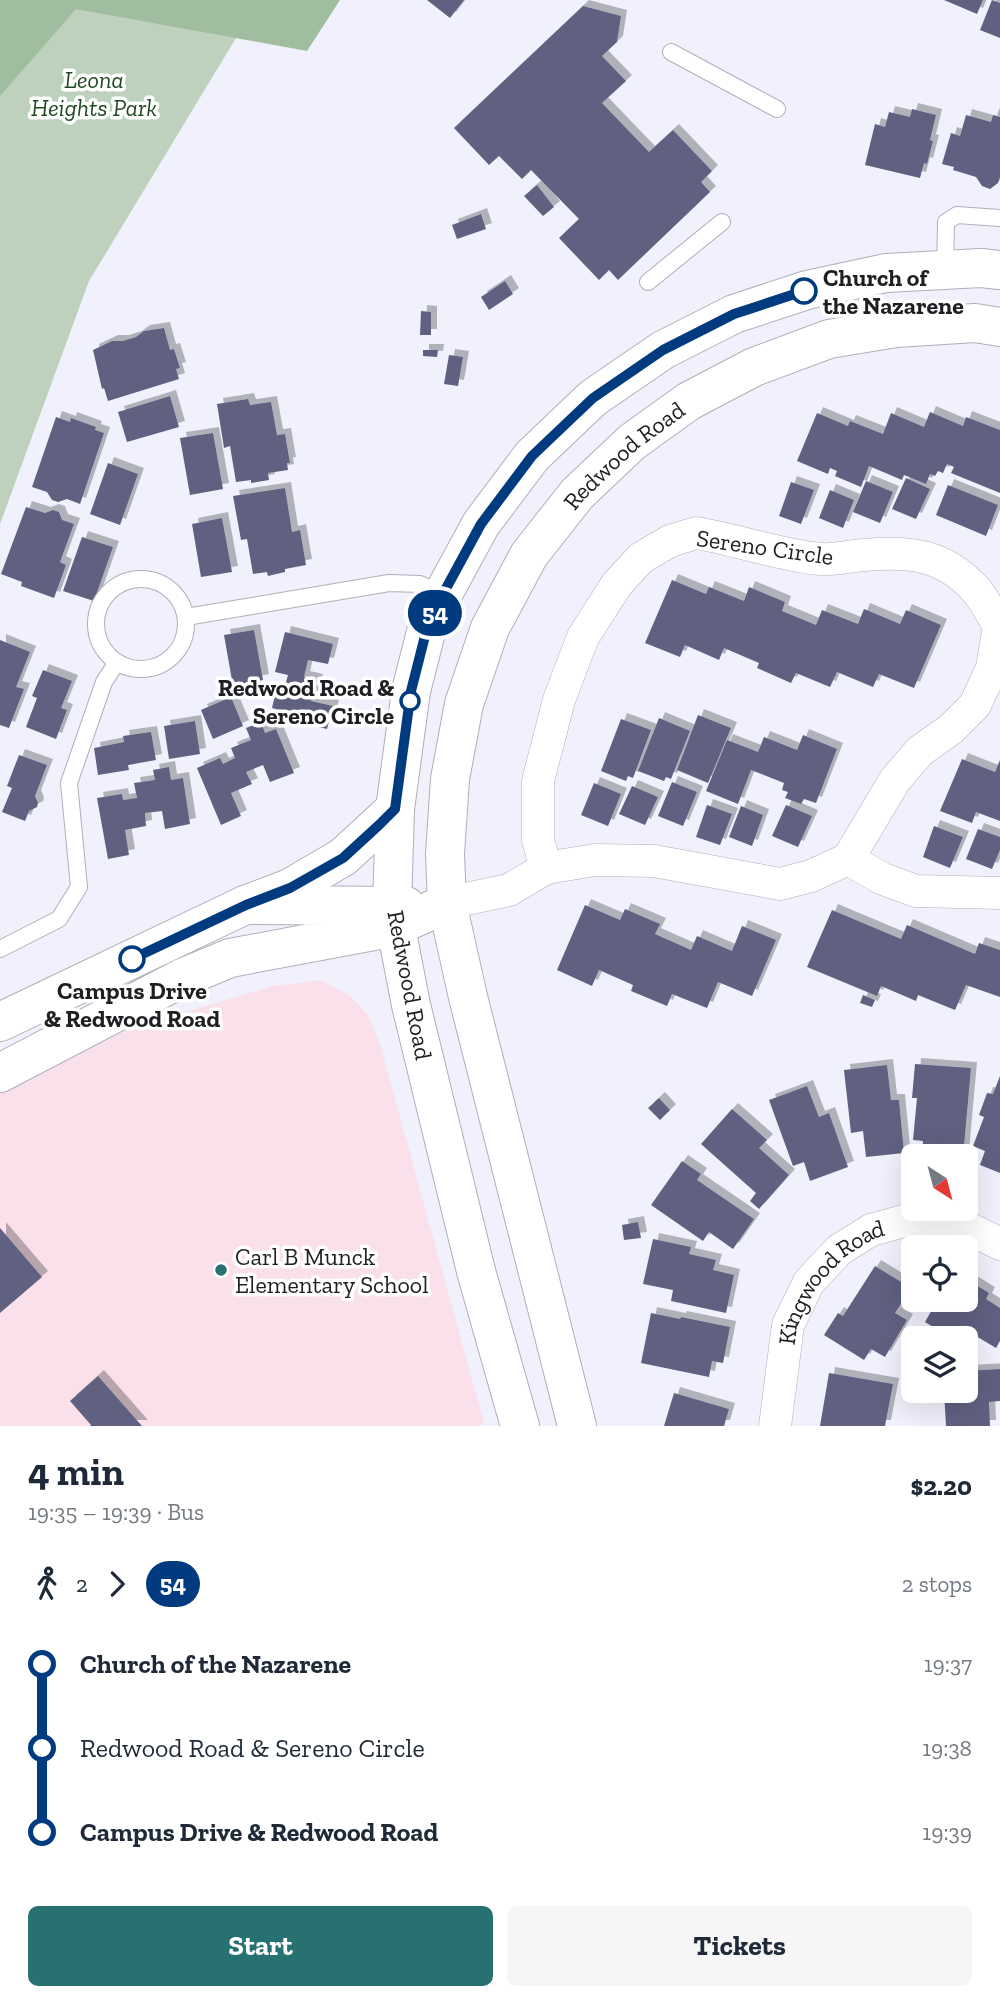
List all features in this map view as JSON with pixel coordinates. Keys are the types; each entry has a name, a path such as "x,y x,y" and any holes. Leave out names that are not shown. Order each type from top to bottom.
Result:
{"main road":[{"name":"Redwood Road","path":"520,1426 476,1271 411,1005 393,917 395,809 411,691 426,632 481,524 532,456 593,398 663,350 734,314 807,290 887,273 981,268 1000,270"},
{"name":"Redwood Road","path":"577,1426 447,904 445,854 450,779 464,704 490,628 529,555 577,494 632,442 689,401 754,367 829,339 895,328 975,323 1000,327"},
{"path":"0,1022 246,905 290,888 343,858 395,809"},
{"path":"0,1073 182,978 230,958 447,904"},
{"path":"246,905 393,917"}],"street":[{"name":"Sereno Circle","path":"546,868 538,840 538,781 563,688 583,637 617,584 641,558 670,541 696,533 734,539 779,554 825,559 911,553 942,563 976,590 999,626 992,668 975,705 951,729 920,751 895,780 848,859"},
{"path":"447,904 509,890 546,868 595,860 654,861 780,884 811,876 848,859 883,879 916,891 1000,893"},
{"name":"Kingwood Road","path":"775,1426 788,1325 809,1282 839,1250 871,1230 911,1219 954,1222 1000,1244"}],"lane":[{"path":"671,52 776,109"},
{"path":"945,270 946,222 957,215 1000,218"},
{"path":"648,282 722,222"},
{"path":"147,579 171,589 179,599 186,617 187,629 183,644 176,655 150,669 134,669 117,662 107,655 100,644 96,629 100,604 119,585 131,580 147,579"},
{"path":"186,617 389,583 420,584 443,594"},
{"path":"0,949 59,919 79,887 69,783 104,682 117,662"}],"shaded area":[{"name":"Carl B Munck Elementary School","path":"321,980 349,995 368,1015 380,1044 484,1423 479,1426 0,1426 0,1089 132,1028 273,986"}],"green space":[{"name":"Leona Heights Park","path":"0,0 259,0 89,281 0,524"},
{"path":"0,0 340,0 307,51 76,9 0,96"}],"building":[{"path":"427,0 464,0 450,18"},
{"path":"944,0 983,0 977,14"},
{"path":"992,0 1000,3 1000,38 980,30"},
{"path":"583,6 621,16 617,42 602,56 626,81 602,103 649,152 673,130 712,171 701,182 710,192 618,280 609,270 599,280 559,238 579,219 531,170 522,179 499,156 489,165 454,128"},
{"path":"912,109 936,115 930,140 933,141 920,178 865,165 875,124 885,127 889,112 910,117"},
{"path":"966,115 991,122 993,115 1000,117 1000,177 998,183 990,189 982,186 976,177 942,164 951,133 960,136"},
{"path":"537,185 554,207 543,216 524,196"},
{"path":"481,214 486,229 457,239 452,225"},
{"path":"505,281 513,294 489,310 481,297"},
{"path":"421,311 431,312 431,335 420,335"},
{"path":"164,328 170,350 174,349 180,368 176,369 179,379 108,401 104,388 102,389 93,350 112,341 136,337 144,331"},
{"path":"423,350 438,350 437,357 423,356"},
{"path":"449,355 463,357 458,386 444,384"},
{"path":"170,396 179,427 127,442 118,412"},
{"path":"248,399 250,405 271,402 277,435 285,434 290,463 287,463 288,470 268,473 269,480 251,483 251,480 236,482 230,446 224,448 217,404"},
{"path":"930,412 963,426 966,417 1000,430 1000,493 951,473 954,467 947,464 943,473 938,471 935,476 930,474 926,484 904,475 902,480 869,466 861,487 835,476 837,471 830,468 828,474 797,461 817,413 848,426 850,421 883,434 891,413 924,427"},
{"path":"56,417 70,422 71,418 96,427 95,430 104,433 80,504 67,499 58,502 52,500 47,492 32,487"},
{"path":"213,433 223,489 190,495 180,438"},
{"path":"108,463 138,474 120,525 90,514"},
{"path":"906,478 930,489 916,519 892,509"},
{"path":"866,481 893,492 880,523 853,512"},
{"path":"791,482 814,490 801,524 779,516"},
{"path":"948,485 998,505 986,536 936,515"},
{"path":"285,488 292,532 300,530 306,565 268,576 267,572 253,574 247,539 241,540 233,496"},
{"path":"830,490 854,500 843,528 819,518"},
{"path":"26,507 45,513 53,510 59,512 62,520 74,524 60,562 66,565 54,598 21,586 22,582 1,574"},
{"path":"222,518 232,572 201,577 192,524"},
{"path":"82,537 113,547 94,601 63,591"},
{"path":"672,580 706,594 709,587 744,601 749,587 785,602 782,611 816,625 822,610 858,624 864,609 900,624 906,610 941,625 914,688 879,674 873,687 837,672 830,687 796,673 791,683 757,668 759,663 724,648 719,660 685,645 680,657 645,643"},
{"path":"254,630 263,680 233,686 224,635"},
{"path":"285,632 333,644 328,664 308,660 304,677 317,680 311,701 333,706 327,729 277,717 279,710 272,708 276,691 283,693 288,675 275,672"},
{"path":"0,640 30,652 16,687 24,689 9,728 0,725"},
{"path":"43,670 72,681 61,708 67,710 56,739 26,727 37,698 32,696"},
{"path":"231,697 243,726 213,739 201,710"},
{"path":"698,715 731,728 708,783 677,770"},
{"path":"659,718 690,731 671,779 666,777 664,781 638,771"},
{"path":"621,719 651,730 633,778 628,776 626,781 601,771"},
{"path":"195,721 200,754 169,759 164,726"},
{"path":"261,722 265,733 276,729 294,773 270,782 263,765 246,772 252,784 231,793 241,816 221,825 197,768 220,758 223,764 235,758 231,748 251,740 246,728"},
{"path":"151,732 156,760 128,765 129,770 98,775 94,748 124,742 123,736"},
{"path":"803,735 837,749 816,803 804,799 801,804 785,798 788,792 782,790 784,783 751,770 738,804 706,791 727,740 758,752 764,737 797,750"},
{"path":"19,755 47,765 35,796 37,807 29,811 25,821 2,812 12,788 7,786"},
{"path":"962,759 995,772 1000,760 1000,821 976,812 972,823 940,811"},
{"path":"169,767 171,780 183,778 190,824 165,829 162,811 145,813 146,826 125,830 129,855 108,859 97,798 122,794 123,800 137,798 134,783 155,780 153,770"},
{"path":"672,782 697,792 683,826 658,816"},
{"path":"594,783 621,794 608,826 581,815"},
{"path":"632,786 658,797 645,825 619,814"},
{"path":"707,805 732,814 720,845 696,837"},
{"path":"786,805 812,816 798,847 772,836"},
{"path":"741,806 763,815 752,846 729,837"},
{"path":"934,826 963,837 950,868 923,857"},
{"path":"978,829 1000,837 1000,850 992,869 966,859"},
{"path":"585,905 620,920 625,909 660,924 655,934 691,950 697,936 732,951 742,926 776,940 752,996 718,982 707,1008 672,994 667,1006 631,991 633,985 599,970 592,986 557,970"},
{"path":"832,910 901,939 907,925 975,954 979,943 1000,950 1000,997 966,985 955,1010 918,995 916,1001 881,986 877,996 807,967"},
{"path":"863,995 875,1000 872,1007 860,1003"},
{"path":"915,1064 971,1068 964,1144 923,1144 923,1141 913,1140 917,1098 912,1098"},
{"path":"887,1065 891,1100 899,1100 903,1144 901,1153 866,1157 863,1131 851,1133 844,1070"},
{"path":"1000,1076 1000,1173 980,1165 985,1151 978,1148 978,1144 974,1144 984,1117 979,1115 987,1093 993,1094"},
{"path":"807,1086 819,1117 829,1113 848,1167 810,1181 804,1162 793,1166 769,1100"},
{"path":"659,1098 670,1110 660,1120 648,1108"},
{"path":"732,1109 767,1140 759,1148 789,1175 759,1209 750,1201 756,1193 701,1144"},
{"path":"682,1161 701,1174 697,1180 754,1219 733,1249 709,1232 703,1241 651,1205"},
{"path":"638,1222 641,1238 624,1240 622,1225"},
{"path":"0,1228 42,1277 0,1313"},
{"path":"653,1239 691,1247 689,1254 716,1260 713,1270 734,1275 726,1313 671,1301 673,1290 643,1284"},
{"path":"875,1266 901,1282 901,1304 895,1313 907,1320 885,1357 871,1349 864,1360 824,1335 838,1313 843,1316"},
{"path":"978,1286 989,1293 986,1299 1000,1308 1000,1341 996,1348 978,1337 978,1326 932,1326 925,1322 931,1312 978,1312"},
{"path":"651,1313 730,1327 723,1363 712,1361 709,1377 641,1363"},
{"path":"1000,1369 1000,1401 989,1402 990,1426 946,1426 945,1403 978,1403 978,1370"},
{"path":"829,1373 893,1384 885,1426 820,1426"},
{"path":"98,1376 142,1426 90,1426 70,1401"},
{"path":"674,1393 729,1409 724,1426 664,1426"}],"bus line":[{"name":"54","path":"132,959 246,905 290,888 343,858 362,842 395,809 411,691 426,632 481,524 532,456 593,398 663,350 734,314 804,291"}],"place":[{"name":"Church of the Nazarene","path":"804,291"},
{"name":"Redwood Road & Sereno Circle","path":"410,701"},
{"name":"Campus Drive & Redwood Road","path":"132,959"},
{"name":"Carl B Munck Elementary School","path":"221,1270"}]}
